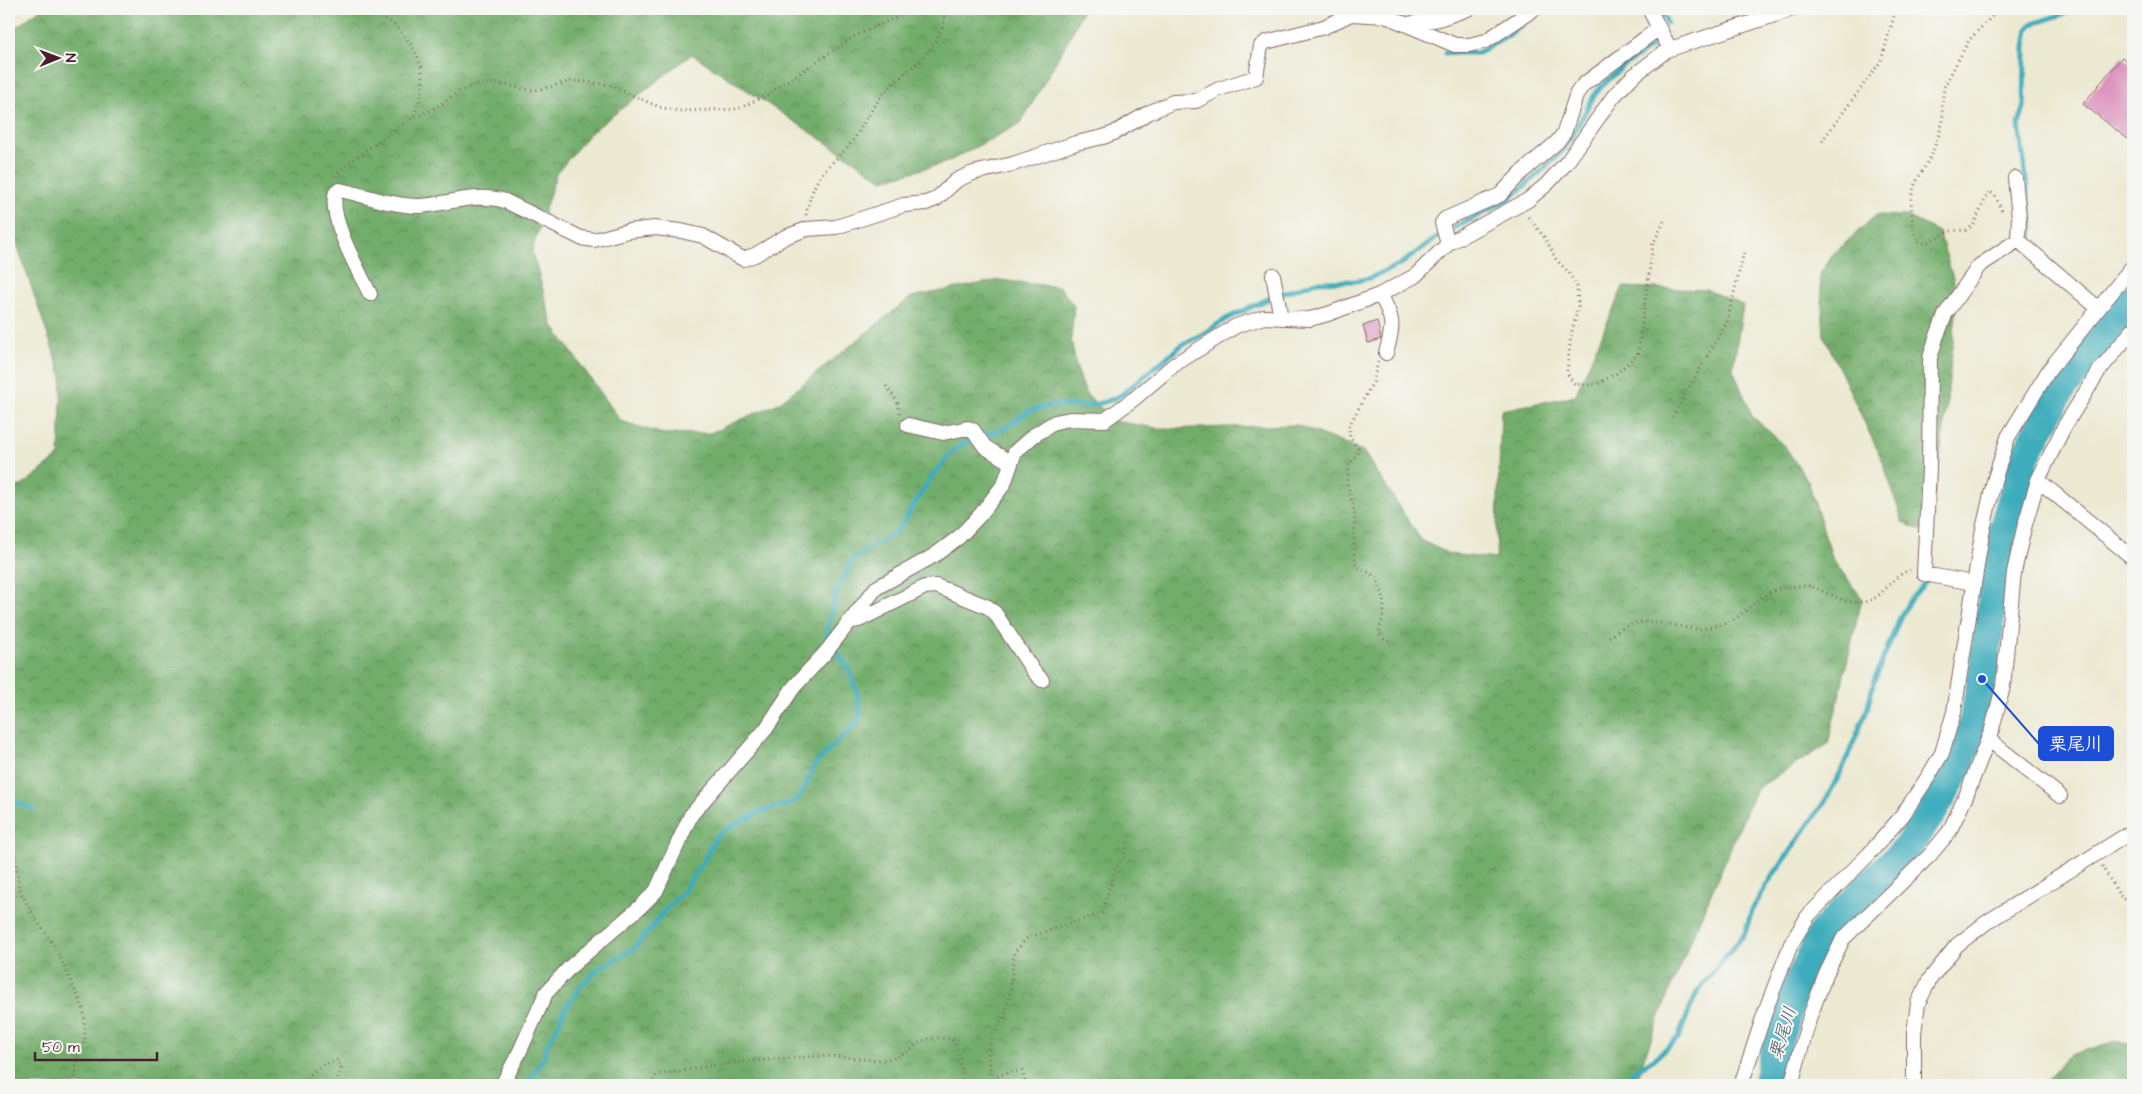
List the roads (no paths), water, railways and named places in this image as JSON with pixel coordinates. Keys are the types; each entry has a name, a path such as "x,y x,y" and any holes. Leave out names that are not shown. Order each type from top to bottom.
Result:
{"street":[{"path":"1408,24 1440,19 1468,9"},
{"path":"370,294 340,232 335,208 335,195 340,190 420,206 472,198 493,198 505,201 580,238 594,240 628,231 655,228 681,230 703,236 744,259 755,255 785,237 803,231 836,227 904,205 926,203 936,199 957,180 974,173 1013,164 1076,143 1103,137 1114,133 1148,113 1174,102 1196,100 1219,89 1247,82 1256,77 1261,46 1266,42 1324,27 1351,14 1386,16 1455,45 1468,45 1494,37 1534,9"},
{"path":"1649,9 1670,49"},
{"path":"502,1085 519,1054 546,993 570,967 656,891 690,815 766,729 793,688 850,622 876,588 935,555 959,537 981,514 1004,484 1015,452 1033,436 1055,422 1070,419 1105,420 1175,364 1236,326 1264,317 1310,319 1380,295 1415,276 1448,244 1528,200 1548,184 1567,162 1613,97 1632,77 1670,49 1794,9"},
{"path":"1448,244 1442,223 1445,219 1505,191 1522,172 1564,133 1577,92 1583,85 1659,28"},
{"path":"2015,178 2020,216 2018,240"},
{"path":"2018,240 2098,308"},
{"path":"1974,583 1924,574 1929,468 1930,358 1946,313 1979,266 2018,240"},
{"path":"1741,1085 1766,1009 1791,944 1808,916 1869,854 1902,816 1942,753 1954,712 1982,534 1992,490 2008,437 2049,370 2133,266"},
{"path":"1273,275 1281,318"},
{"path":"1380,295 1392,320 1393,330 1386,353"},
{"path":"1791,1085 1810,1016 1826,974 1843,939 1930,854 1948,832 1966,796 1988,738 2003,687 2014,572 2038,480 2064,427 2098,372 2133,330"},
{"path":"908,425 936,432 968,428 973,430 985,447 1011,463"},
{"path":"2038,480 2133,558"},
{"path":"850,622 859,620 925,587 936,586 988,608 995,613 1034,672 1042,680"},
{"path":"1988,738 2060,796"},
{"path":"1914,1085 1914,1033 1918,1003 1930,979 1957,945 1987,922 2133,832"}],"waterway":[{"path":"1534,16 1547,9"},
{"path":"1661,9 1667,23"},
{"path":"2031,237 2032,226 2019,124 2024,107 2025,47 2028,28 2032,24 2079,9"},
{"path":"1445,53 1478,53 1508,36 1525,22"},
{"path":"1454,228 1509,199 1528,183 1566,148 1596,92 1621,68 1654,45"},
{"path":"1281,294 1316,282 1356,281 1370,278 1401,264 1437,237"},
{"path":"980,434 987,435 1007,427 1029,411 1047,406 1092,405 1120,396 1183,344 1226,319 1272,297"},
{"name":"栗尾川","path":"1767,1085 1780,1033 1795,991 1823,932 1906,849 1935,808 1957,769 1973,726 1982,679 2001,538 2025,456 2060,391 2133,299"},
{"path":"827,639 827,631 836,593 853,559 898,531 930,479 951,453 971,438"},
{"path":"1626,1085 1631,1073 1654,1059 1678,1038 1697,992 1745,933 1752,910 1769,881 1825,801 1842,770 1867,710 1874,681 1901,615 1910,600 1927,580"},
{"path":"527,1085 545,1056 546,1047 559,1024 562,1014 581,986 598,969 632,950 642,940 643,936 651,929 664,911 683,892 705,859 715,838 726,829 762,811 793,802 799,798 816,763 858,722 860,710 856,689 848,667 836,650"},
{"path":"9,799 32,809"}],"place":[{"name":"栗尾川","path":"1982,679"}]}
